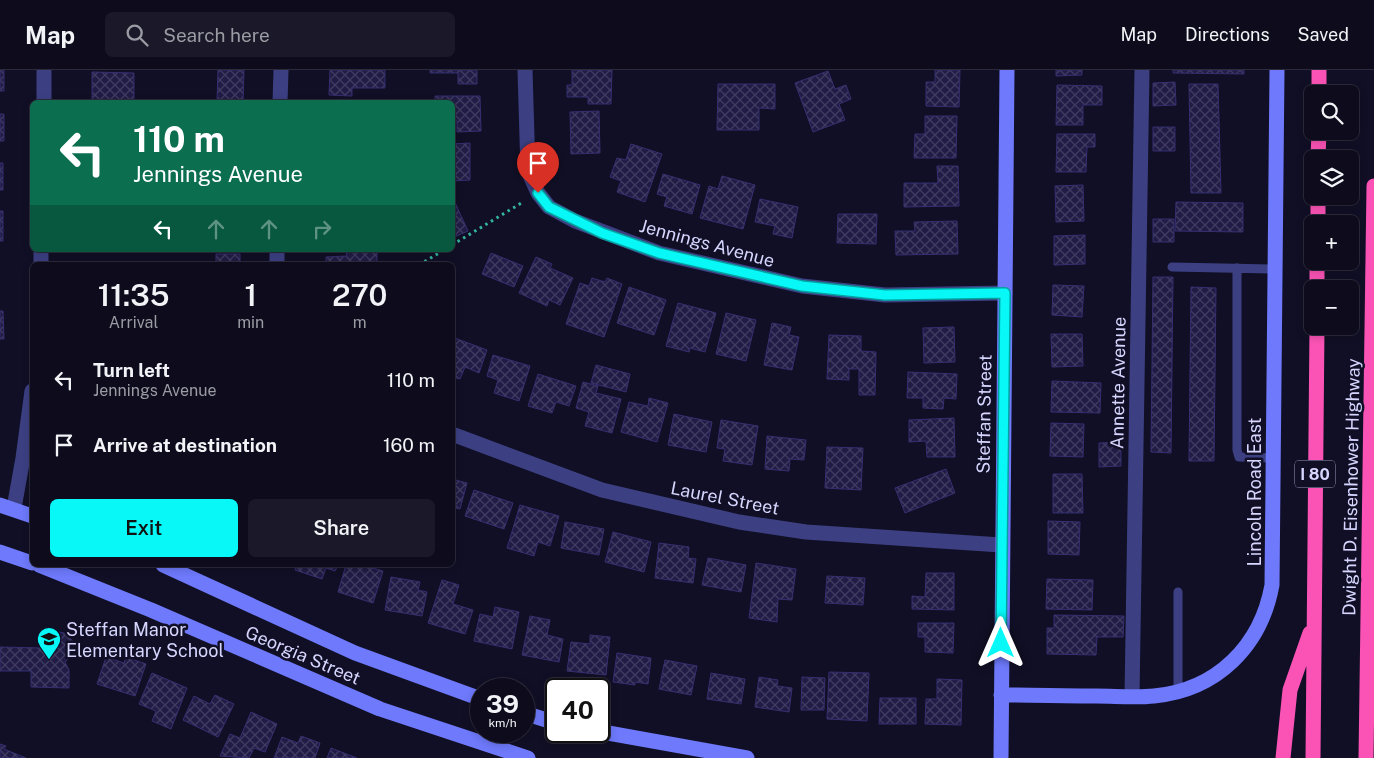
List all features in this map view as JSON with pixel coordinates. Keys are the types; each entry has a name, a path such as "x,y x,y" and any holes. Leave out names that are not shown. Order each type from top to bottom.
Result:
{"highway":[{"path":"1319,70 1319,85"},
{"name":"Dwight D. Eisenhower Highway","path":"1366,758 1374,186"},
{"name":"Dwight D. Eisenhower Highway","path":"1313,758 1317,335"},
{"path":"1283,758 1290,690 1314,623"}],"street":[{"path":"44,70 44,100"},
{"path":"280,100 281,70"},
{"name":"Jennings Avenue","path":"525,70 528,171 538,193 549,207 602,233 659,253 802,286 885,295 1005,293"},
{"name":"Steffan Street","path":"1001,758 1001,545 1007,70"},
{"name":"Annette Avenue","path":"1132,696 1142,70"},
{"name":"Lincoln Road East","path":"1001,695 1154,696 1178,690 1210,679 1226,668 1244,650 1259,628 1268,606 1272,585 1277,70"},
{"path":"30,406 23,458 7,506 30,515"},
{"name":"Laurel Street","path":"455,435 602,490 739,522 806,532 1001,545"},
{"path":"0,552 30,562"},
{"name":"Georgia Street","path":"44,567 160,614 380,709 528,758"},
{"name":"Georgia Street","path":"167,567 355,652 470,694"},
{"path":"610,733 747,758"}],"lane":[{"path":"1172,267 1275,269"},
{"path":"1237,268 1237,450 1239,457 1246,459 1273,458"},
{"path":"1178,592 1178,690"}],"path":[{"path":"455,243 538,193"},
{"path":"424,262 441,252"}],"building":[{"path":"0,70 4,70 4,91 0,91"},
{"path":"218,70 244,70 243,100 217,100"},
{"path":"330,70 385,70 385,88 352,88 352,96 329,95"},
{"path":"430,70 477,70 477,84 458,84 458,73 430,73"},
{"path":"572,70 612,70 611,104 588,104 588,97 567,97 567,85 572,85"},
{"path":"935,70 960,70 959,107 926,106 926,82 935,82"},
{"path":"1056,70 1082,70 1082,75 1056,76"},
{"path":"1173,70 1244,70 1244,74 1173,73"},
{"path":"828,71 835,89 846,85 851,99 839,104 845,120 813,132 795,83"},
{"path":"92,72 134,73 134,100 92,100"},
{"path":"1175,82 1176,105 1153,106 1153,83"},
{"path":"718,84 775,84 775,109 759,108 759,130 717,130"},
{"path":"1189,84 1218,84 1221,193 1191,193"},
{"path":"1057,85 1102,86 1102,105 1083,105 1083,125 1056,125"},
{"path":"435,96 480,96 481,131 457,132 457,121 455,121 455,100 435,100"},
{"path":"599,111 600,153 571,154 570,112"},
{"path":"0,114 4,114 4,141 0,141"},
{"path":"925,116 957,116 956,158 914,158 915,134 925,134"},
{"path":"1153,127 1175,127 1175,151 1153,151"},
{"path":"1057,134 1095,134 1095,147 1087,147 1086,172 1056,172"},
{"path":"470,143 470,180 455,181 455,144"},
{"path":"631,144 662,154 645,202 617,192 621,181 610,177 617,158 626,160"},
{"path":"0,163 3,163 3,190 0,190"},
{"path":"937,166 958,166 959,206 904,207 904,183 938,183"},
{"path":"663,174 700,185 692,214 664,206 667,197 657,194"},
{"path":"722,176 755,185 743,229 700,218 709,186 718,189"},
{"path":"1083,185 1084,221 1056,222 1055,186"},
{"path":"760,199 798,207 792,238 773,234 775,226 755,222"},
{"path":"1176,202 1243,203 1243,232 1175,231"},
{"path":"455,203 468,231 455,237"},
{"path":"0,211 3,211 3,241 0,241"},
{"path":"838,214 877,214 876,244 837,243"},
{"path":"1153,219 1174,219 1174,242 1153,242"},
{"path":"957,221 958,254 896,255 895,231 915,231 914,222"},
{"path":"1085,235 1085,264 1054,265 1054,236"},
{"path":"346,252 377,252 377,262 326,262 326,257 347,256"},
{"path":"491,253 523,266 514,287 482,274"},
{"path":"216,254 240,254 240,262 216,262"},
{"path":"536,257 552,264 550,268 573,278 560,305 549,300 547,306 519,293"},
{"path":"1153,277 1173,277 1171,453 1151,452"},
{"path":"592,278 605,282 607,278 622,284 604,337 566,324 580,283 589,286"},
{"path":"1053,285 1084,286 1082,317 1052,315"},
{"path":"629,287 666,300 654,335 617,323"},
{"path":"1191,287 1216,288 1214,461 1189,461"},
{"path":"678,303 716,313 705,352 690,348 689,352 666,346"},
{"path":"0,311 3,311 4,339 0,339"},
{"path":"726,313 756,320 746,361 716,354"},
{"path":"772,323 791,327 789,335 799,337 792,370 764,365"},
{"path":"954,327 955,362 924,363 923,328"},
{"path":"1051,334 1082,334 1083,366 1052,367"},
{"path":"829,335 861,336 861,351 876,352 875,395 859,395 859,369 849,369 849,380 827,379"},
{"path":"455,338 487,350 479,373 465,367 460,379 455,378"},
{"path":"493,355 530,366 519,401 494,393 498,380 487,376"},
{"path":"596,365 630,374 626,392 591,383"},
{"path":"908,372 957,374 956,399 944,398 943,409 923,408 923,398 907,398"},
{"path":"538,374 576,386 569,406 556,402 552,413 528,406"},
{"path":"1052,381 1101,383 1100,413 1051,412"},
{"path":"583,382 598,386 596,393 621,399 612,433 585,426 589,412 576,408"},
{"path":"649,398 668,403 657,442 621,432 629,402 648,406"},
{"path":"674,414 712,422 706,452 668,445"},
{"path":"954,418 955,457 927,457 926,441 909,442 909,420"},
{"path":"721,420 758,426 752,465 723,461 725,449 717,448"},
{"path":"1051,423 1084,424 1083,457 1050,456"},
{"path":"767,436 806,440 804,460 790,459 789,471 765,469"},
{"path":"1121,442 1121,466 1099,467 1099,443"},
{"path":"827,447 863,448 861,490 825,488"},
{"path":"946,469 955,493 905,513 895,488"},
{"path":"1053,474 1082,474 1083,513 1053,513"},
{"path":"455,480 467,483 460,509 455,508"},
{"path":"474,490 513,503 504,529 465,516"},
{"path":"520,505 559,516 550,546 538,542 534,556 507,548"},
{"path":"1048,521 1080,522 1079,555 1048,554"},
{"path":"565,522 604,529 599,555 561,548"},
{"path":"613,532 651,542 644,572 605,562"},
{"path":"659,543 689,547 688,558 696,559 693,583 655,578"},
{"path":"708,558 746,565 741,592 702,585"},
{"path":"756,563 796,569 792,600 778,599 777,622 749,618"},
{"path":"296,567 337,567 335,571 326,568 322,579 295,570"},
{"path":"345,567 370,567 383,571 373,603 338,592"},
{"path":"926,573 954,573 954,610 912,609 912,596 925,597"},
{"path":"827,576 865,578 863,605 825,603"},
{"path":"391,577 420,582 418,590 427,592 422,616 385,610"},
{"path":"1047,579 1093,580 1092,610 1046,609"},
{"path":"442,580 459,585 453,604 473,610 465,634 428,623"},
{"path":"495,607 519,612 512,649 474,641 480,614 493,617"},
{"path":"1054,615 1124,616 1123,637 1097,637 1096,655 1047,654 1047,628 1054,628"},
{"path":"530,616 550,620 547,635 563,639 559,662 522,655"},
{"path":"918,623 954,623 953,653 925,652 925,637 918,637"},
{"path":"60,632 67,634 74,643 74,653 65,662 69,670 69,688 31,687 31,671 0,671 0,647 43,648 49,636"},
{"path":"590,635 610,637 606,675 567,671 571,642 590,644"},
{"path":"617,653 651,658 648,684 635,682 635,685 613,682"},
{"path":"106,657 124,663 126,657 146,664 135,696 97,684"},
{"path":"665,660 697,666 691,695 659,689"},
{"path":"829,672 869,673 867,721 827,719"},
{"path":"152,673 187,688 171,729 152,721 156,711 139,704"},
{"path":"711,673 745,679 741,704 707,699"},
{"path":"759,677 778,680 777,686 792,688 789,712 755,707"},
{"path":"802,677 825,678 824,710 801,710"},
{"path":"937,679 962,680 961,725 925,724 926,699 937,699"},
{"path":"215,695 234,704 218,737 183,720 194,696 210,704"},
{"path":"880,698 916,698 916,724 879,724"},
{"path":"251,712 277,724 265,752 254,748 249,758 220,756 230,734 240,738"},
{"path":"301,736 320,743 315,758 274,758 282,737 298,743"},
{"path":"0,744 6,746 4,749 26,758 0,758"},
{"path":"331,748 357,758 327,758"}],"place":[{"name":"Steffan Manor Elementary School","path":"49,660"}],"route":[{"path":"538,193 549,207 602,233 659,253 802,286 885,295 1005,293 1001,643"}]}
